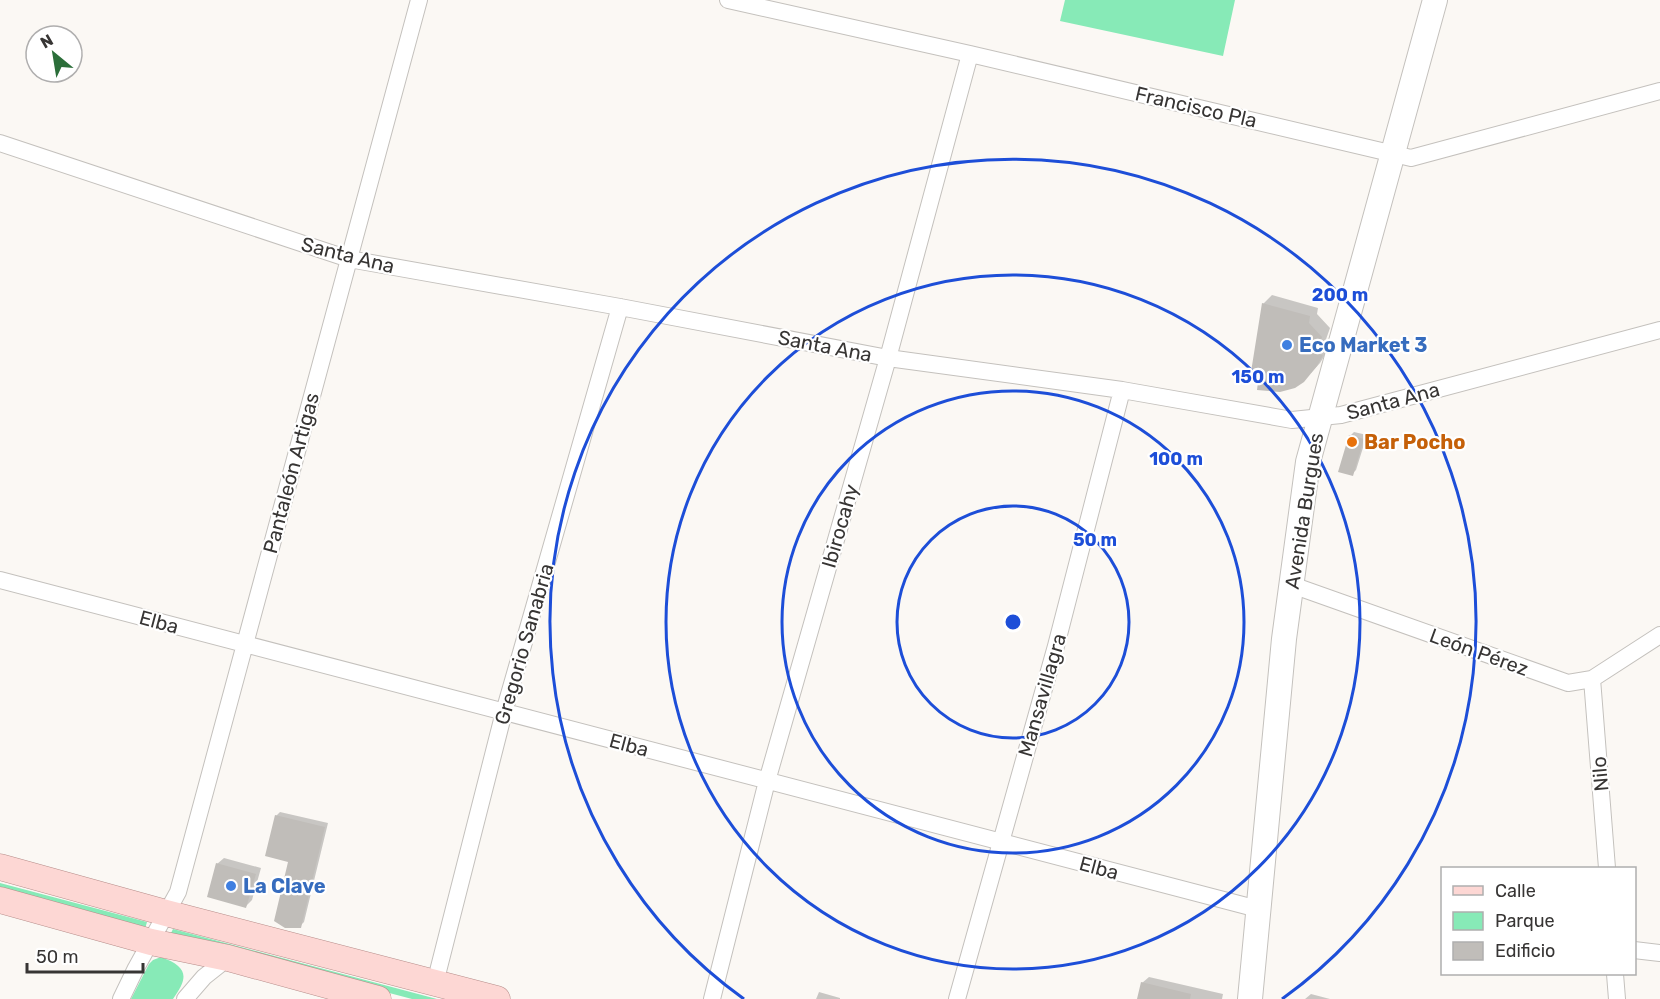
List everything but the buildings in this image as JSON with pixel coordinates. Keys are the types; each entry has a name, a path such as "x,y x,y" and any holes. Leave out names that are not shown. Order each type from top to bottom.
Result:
{"main road":[{"path":"0,867 166,913 497,999"},
{"path":"0,900 151,942 228,958 378,999"}],"street":[{"name":"Pantaleón Artigas","path":"121,999 177,892 419,0"},
{"name":"Francisco Pla","path":"728,0 970,54 1411,158 1660,92"},
{"name":"Avenida Burgues","path":"1250,999 1284,639 1308,462 1435,0"},
{"name":"Ibirocahy","path":"712,999 767,781 888,358 970,54"},
{"name":"Santa Ana","path":"0,143 349,259 888,358 1122,390 1292,420 1341,415 1660,330"},
{"name":"Gregorio Sanabria","path":"435,982 504,712 620,307"},
{"name":"Mansavillagra","path":"957,999 1056,646 1122,390"},
{"name":"Elba","path":"0,580 1258,909"},
{"name":"León Pérez","path":"1292,585 1558,680 1580,682 1592,679"},
{"path":"1592,679 1660,635"},
{"name":"Nilo","path":"1592,679 1607,867"},
{"path":"1636,950 1660,953"},
{"path":"185,999 204,977 228,958"},
{"path":"1615,975 1617,999"}],"green space":[{"path":"1065,0 1235,0 1223,56 1060,21"},
{"path":"0,883 147,922 145,929 0,890"},
{"path":"173,929 437,999 412,999 170,935"},
{"path":"161,957 177,965 183,974 182,985 173,999 131,999 149,964"}],"place":[{"name":"Eco Market 3","path":"1287,345"},
{"name":"Bar Pocho","path":"1352,442"},
{"name":"La Clave","path":"231,886"}]}
